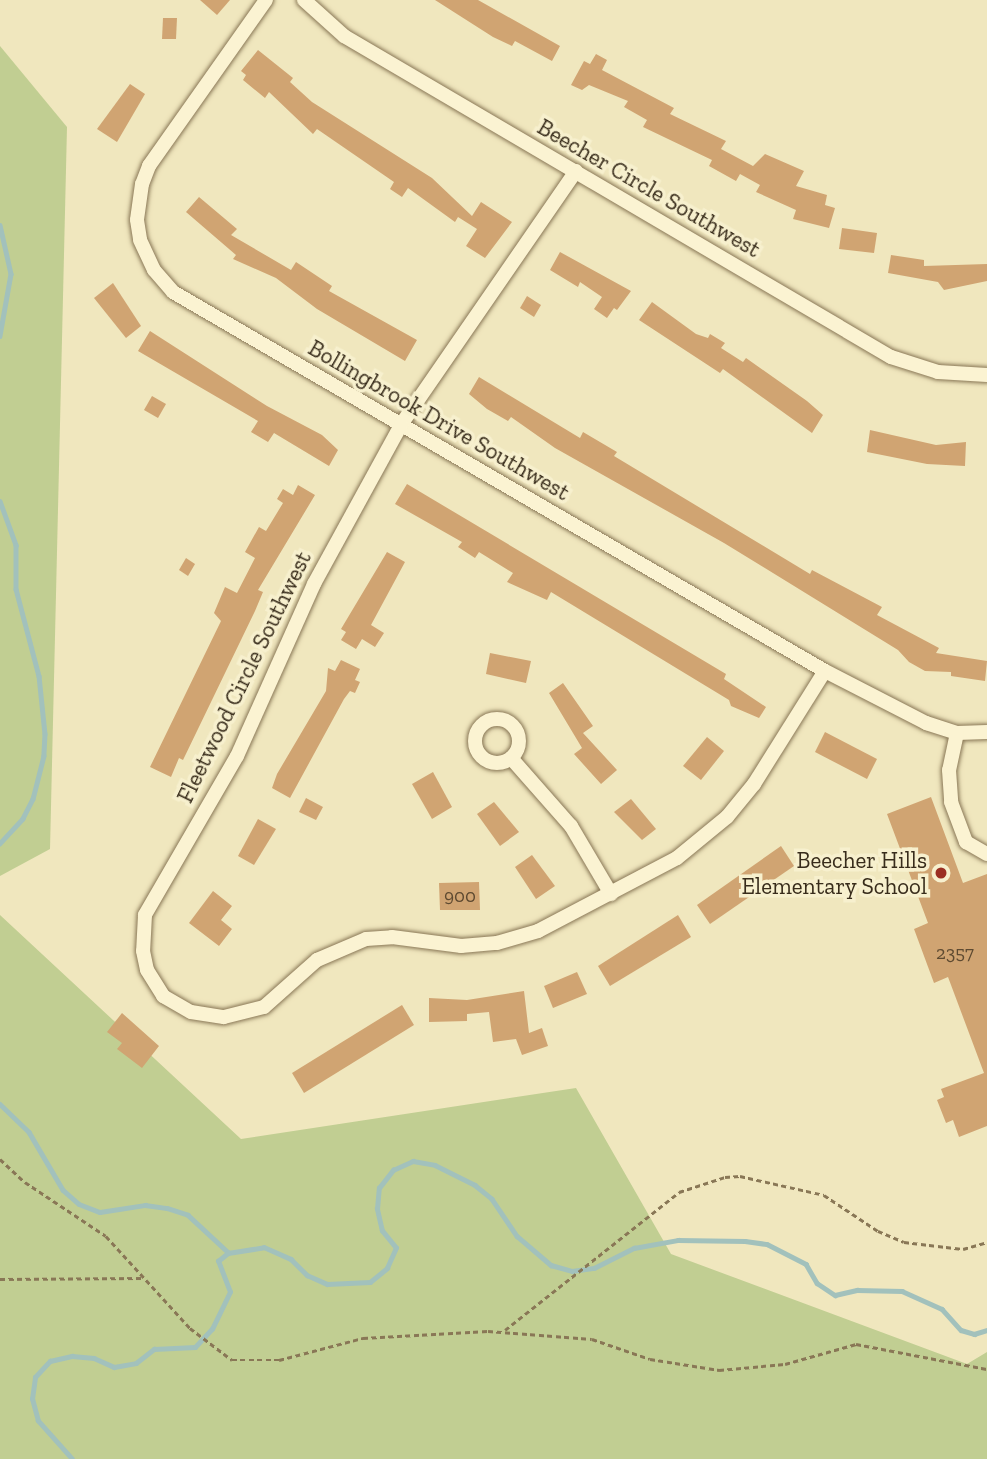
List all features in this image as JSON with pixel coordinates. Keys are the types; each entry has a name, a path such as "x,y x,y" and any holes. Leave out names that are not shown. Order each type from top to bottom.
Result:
{"street":[{"name":"Bollingbrook Drive Southwest","path":"266,0 149,166 138,202 140,240 154,270 173,292 825,671 926,723 957,733 987,732"},
{"name":"Beecher Circle Southwest","path":"304,0 344,36 891,357 938,372 987,375"},
{"name":"Fleetwood Circle Southwest","path":"576,171 401,425 314,584 237,755 145,915 142,951 147,970 163,996 191,1012 224,1017 246,1014 280,997 317,960 345,945 392,937 461,946 498,943 538,931 677,858 727,817 754,784 825,671"},
{"path":"957,733 949,770 951,802 966,842 987,854"},
{"path":"511,758 571,826 611,894"}],"path":[{"path":"0,1159 106,1236 190,1328 232,1360 279,1360 363,1338 504,1332 592,1339 650,1359 719,1370 785,1364 856,1343 987,1369"},
{"path":"504,1332 679,1192 740,1176 824,1195 878,1231 904,1242 963,1249 987,1242"},
{"path":"0,1279 146,1278"}],"green space":[{"path":"0,46 67,127 50,849 0,876"},
{"path":"0,915 241,1139 576,1088 671,1254 967,1364 987,1352 987,1459 0,1459"}],"building":[{"path":"200,0 230,0 217,15"},
{"path":"435,0 478,0 560,46 552,61 515,41 512,46 493,37"},
{"path":"163,18 177,18 176,39 162,39"},
{"path":"258,50 293,78 290,82 312,102 432,178 472,216 481,202 512,222 485,258 466,246 477,229 458,217 455,222 408,188 402,197 390,189 394,182 317,129 313,134 269,92 265,98 243,80 246,75 241,71"},
{"path":"596,54 607,60 602,70 674,108 670,114 726,141 721,149 753,166 765,154 804,171 796,186 827,195 825,205 835,208 829,228 793,219 796,210 756,192 760,185 740,174 736,181 709,166 712,160 643,127 647,120 624,107 628,101 589,85 582,90 571,85 584,61 590,64"},
{"path":"130,84 145,94 117,142 97,129"},
{"path":"199,197 237,229 231,235 291,270 296,262 332,286 329,291 417,340 405,361 317,309 276,278 233,259 236,255 186,212"},
{"path":"842,228 877,233 874,253 839,249"},
{"path":"560,252 631,291 617,310 614,308 607,318 594,309 602,297 580,282 578,287 550,270"},
{"path":"891,255 924,260 924,266 987,264 987,281 944,290 938,282 888,273"},
{"path":"113,283 141,326 126,338 94,298"},
{"path":"527,296 541,305 534,317 520,308"},
{"path":"652,302 696,334 708,338 710,334 725,343 721,348 743,362 746,358 807,401 823,415 812,433 723,369 720,373 639,320"},
{"path":"150,331 267,406 322,435 338,450 329,466 274,433 268,442 251,432 258,421 138,351"},
{"path":"479,377 580,438 583,432 617,452 614,456 810,574 812,570 882,607 877,615 939,648 936,653 987,661 985,681 951,676 951,672 925,671 909,662 898,650 724,543 555,448 511,417 508,421 487,409 469,394"},
{"path":"152,396 166,404 158,418 144,410"},
{"path":"870,430 936,445 966,442 965,466 927,464 867,452"},
{"path":"407,484 726,674 724,679 766,707 759,718 731,706 729,700 551,592 547,600 507,582 513,573 479,552 475,558 458,547 462,542 395,504"},
{"path":"298,485 315,495 258,590 263,592 255,611 183,760 179,758 171,777 150,767 221,621 214,613 225,587 237,593 255,558 245,552 259,527 266,531 283,503 277,499 283,489 293,495"},
{"path":"387,552 405,562 371,625 384,633 375,647 362,639 356,649 341,640 346,632 341,629"},
{"path":"186,558 195,564 188,576 179,570"},
{"path":"490,653 531,661 526,683 486,674"},
{"path":"341,660 360,669 355,680 360,682 355,693 350,691 344,699 290,798 272,788 277,774 326,691 328,668 335,671"},
{"path":"563,683 593,726 583,733 617,770 601,784 574,754 582,748 549,693"},
{"path":"825,732 877,759 867,779 815,752"},
{"path":"707,737 724,751 701,780 683,766"},
{"path":"433,772 452,807 432,819 412,784"},
{"path":"931,797 963,883 987,874 987,1126 959,1137 953,1120 946,1123 937,1100 944,1097 941,1089 984,1073 948,977 934,983 914,929 928,923 887,814"},
{"path":"306,798 323,807 316,820 299,812"},
{"path":"631,799 656,829 642,840 614,812"},
{"path":"494,802 519,832 500,846 477,814"},
{"path":"258,819 276,829 254,865 238,856"},
{"path":"781,846 794,866 710,924 697,905"},
{"path":"532,855 555,886 536,899 515,867"},
{"path":"479,882 480,910 440,910 439,883"},
{"path":"213,891 232,906 221,920 232,929 219,946 189,923"},
{"path":"678,915 691,937 610,986 598,966"},
{"path":"577,972 587,994 553,1008 544,986"},
{"path":"524,991 529,1033 542,1028 548,1046 522,1055 516,1039 493,1042 489,1012 467,1014 467,1021 429,1022 429,998 467,1000"},
{"path":"402,1005 414,1025 304,1093 292,1073"},
{"path":"122,1013 159,1046 142,1068 117,1049 122,1043 107,1032"}],"waterway":[{"path":"0,225 11,274 0,336"},
{"path":"0,501 16,545 16,589 39,676 45,734 44,756 33,799 23,819 0,844"},
{"path":"0,1104 29,1132 63,1190 79,1204 100,1212 145,1205 167,1208 188,1215 228,1252"},
{"path":"228,1253 264,1247 291,1259 307,1275 327,1284 370,1282 387,1268 396,1248 382,1231 377,1209 379,1188 393,1170 413,1161 435,1165 475,1185 492,1199 517,1236 551,1265 572,1271 594,1268 634,1248 678,1240 767,1244 806,1264 817,1283 835,1295 857,1290 902,1291 942,1309 961,1330 974,1334 987,1330"},
{"path":"72,1459 38,1421 32,1399 35,1377 50,1361 72,1356 94,1358 114,1367 136,1363 154,1349 195,1347 212,1329 230,1292 218,1261 228,1253"}],"place":[{"name":"Beecher Hills Elementary School","path":"941,873"}]}
